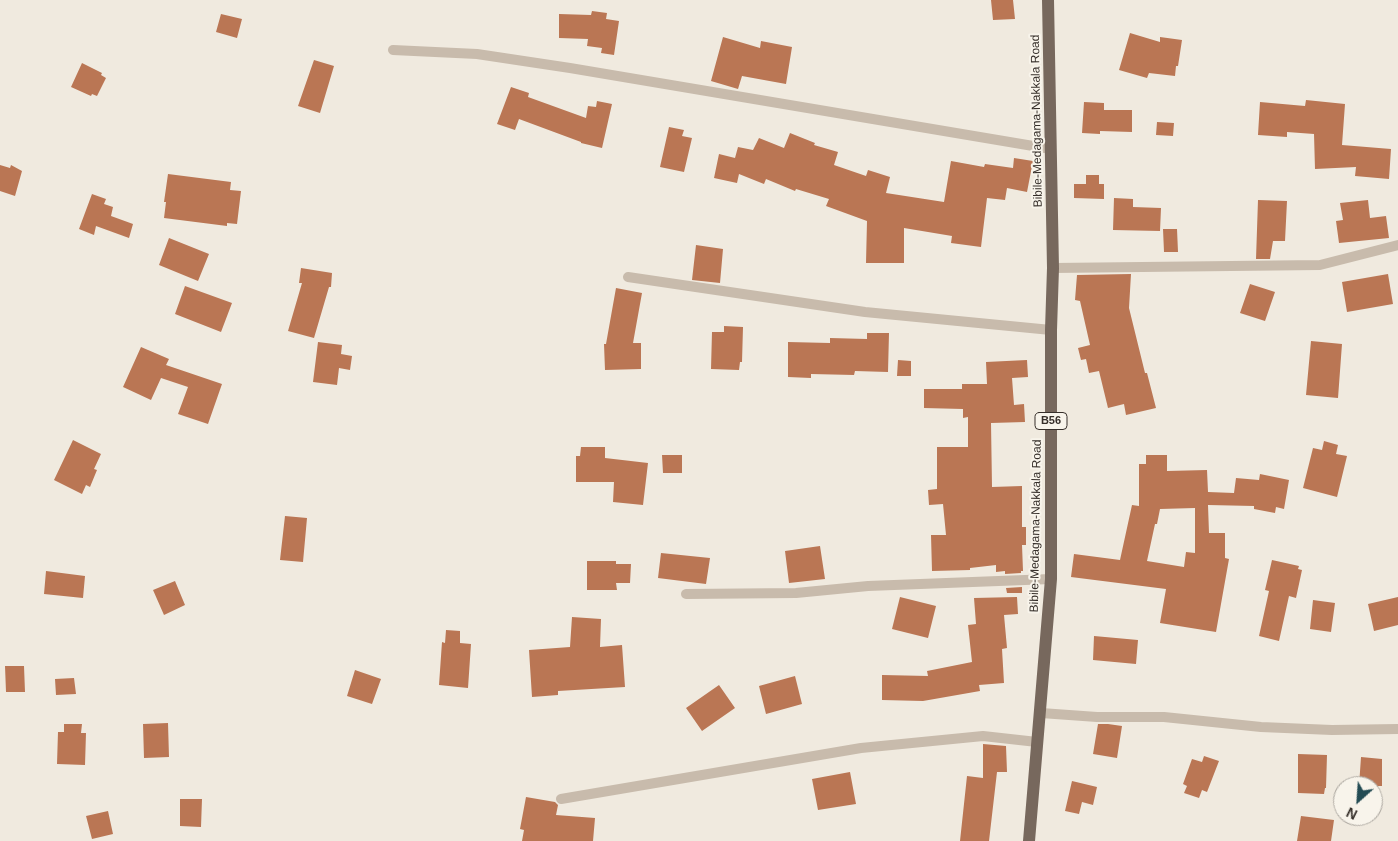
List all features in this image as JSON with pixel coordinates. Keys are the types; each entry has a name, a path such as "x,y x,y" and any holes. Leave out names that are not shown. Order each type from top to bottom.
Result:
{"main road":[{"name":"Bibile-Medagama-Nakkala Road","path":"1029,841 1051,579 1051,330 1053,268 1048,0"}],"lane":[{"path":"393,50 487,56 1052,149"},
{"path":"1053,268 1320,265 1398,245"},
{"path":"628,277 865,312 1051,330"},
{"path":"686,594 796,593 868,586 1051,579"},
{"path":"1040,713 1097,717 1164,717 1261,727 1332,730 1398,729"},
{"path":"561,799 861,748 983,736 1037,742"}],"building":[{"path":"991,0 1013,0 1015,19 993,20"},
{"path":"592,11 607,13 606,19 619,21 614,55 601,53 602,48 587,46 588,39 559,38 559,14 591,15"},
{"path":"221,14 242,19 237,38 216,32"},
{"path":"1130,33 1160,42 1160,37 1182,40 1175,76 1149,73 1147,78 1119,70"},
{"path":"723,37 760,48 761,41 792,47 786,84 742,76 738,89 711,81"},
{"path":"314,60 334,66 320,113 298,106"},
{"path":"82,63 102,73 101,75 106,78 97,96 92,94 91,96 71,87"},
{"path":"511,87 529,93 528,97 586,118 588,106 596,107 597,101 612,104 602,148 581,143 519,119 515,130 497,124"},
{"path":"1306,100 1345,104 1342,145 1391,149 1389,179 1355,176 1356,167 1315,169 1314,134 1287,132 1287,137 1258,135 1260,102 1305,106"},
{"path":"1084,102 1104,103 1104,110 1132,110 1132,132 1100,131 1100,134 1082,133"},
{"path":"1157,122 1174,123 1173,136 1156,135"},
{"path":"669,127 684,130 682,136 692,138 684,172 660,167"},
{"path":"790,133 815,143 814,145 838,152 834,165 866,176 868,170 890,177 886,193 944,202 951,161 984,167 985,164 1013,168 1014,158 1033,161 1027,192 1007,188 1005,200 987,198 981,247 951,243 952,236 904,228 904,263 866,263 867,221 826,206 829,199 796,189 795,191 766,179 764,184 739,174 737,183 714,178 719,154 735,158 738,147 753,150 759,138 784,148"},
{"path":"0,165 10,168 11,165 22,171 15,196 0,191"},
{"path":"168,174 231,182 230,190 241,191 237,224 227,223 227,226 164,218"},
{"path":"1086,175 1099,175 1099,184 1104,184 1104,199 1074,198 1074,184 1086,184"},
{"path":"92,194 106,199 104,204 113,207 111,216 133,224 129,238 96,226 94,235 79,229"},
{"path":"1114,198 1133,199 1133,207 1161,208 1160,231 1113,230"},
{"path":"1258,200 1287,201 1285,241 1273,241 1270,259 1256,259"},
{"path":"1368,200 1370,218 1386,216 1389,238 1339,243 1336,221 1343,220 1340,203"},
{"path":"1163,229 1177,229 1178,252 1164,252"},
{"path":"169,238 209,254 198,281 159,265"},
{"path":"696,245 723,249 720,283 692,280"},
{"path":"301,268 332,273 331,287 329,287 314,338 288,331 302,283 299,283"},
{"path":"1131,274 1129,308 1156,408 1126,415 1124,404 1108,408 1099,371 1089,373 1086,359 1081,360 1078,348 1090,345 1080,301 1075,300 1077,275"},
{"path":"1388,274 1393,304 1347,312 1342,282"},
{"path":"1250,284 1275,292 1265,321 1240,313"},
{"path":"185,286 232,303 221,332 175,314"},
{"path":"616,288 642,293 633,343 641,343 641,369 605,370 604,344 606,344"},
{"path":"724,326 743,327 742,362 740,362 739,370 711,369 712,332 724,332"},
{"path":"867,333 889,333 888,372 855,371 854,375 811,374 811,378 788,377 788,342 830,343 830,338 867,339"},
{"path":"1311,341 1342,344 1338,398 1306,395"},
{"path":"318,342 342,345 341,354 352,356 350,370 339,368 337,385 313,382"},
{"path":"141,347 169,359 166,365 222,384 208,424 178,414 188,387 161,378 151,400 123,387"},
{"path":"898,360 911,361 911,376 897,376"},
{"path":"1027,360 1028,377 1012,378 1014,405 1024,404 1025,422 991,423 992,487 1022,486 1022,527 1026,527 1026,545 1022,545 1023,571 1021,573 1005,574 1005,571 996,572 996,565 970,568 970,570 932,571 931,535 946,535 943,504 929,505 928,490 937,489 937,447 968,447 968,417 963,418 963,409 924,408 924,389 962,389 962,384 987,384 986,362"},
{"path":"73,440 101,454 94,469 97,470 90,487 86,485 82,494 54,480"},
{"path":"1324,441 1338,445 1336,454 1347,456 1337,497 1303,488 1313,448 1322,450"},
{"path":"581,447 605,447 605,458 648,463 643,505 613,502 614,482 576,482 576,456 580,456"},
{"path":"662,455 682,455 682,473 663,473"},
{"path":"1146,455 1167,455 1167,471 1207,470 1208,492 1234,493 1236,478 1259,480 1260,474 1289,480 1284,509 1276,507 1275,513 1254,509 1254,506 1208,505 1209,533 1225,533 1225,558 1229,559 1216,632 1160,623 1166,589 1071,577 1074,554 1120,560 1132,505 1139,506 1139,464 1146,464","holes":["1195,508 1195,553 1186,552 1184,567 1147,561 1160,509"]},
{"path":"285,516 307,518 303,562 280,560"},
{"path":"820,546 825,579 789,583 785,551"},
{"path":"661,553 710,558 706,584 658,578"},
{"path":"1272,560 1299,566 1298,569 1302,570 1296,598 1289,596 1279,641 1259,636 1269,591 1265,590"},
{"path":"587,561 616,561 616,564 631,564 630,583 616,583 617,590 587,590"},
{"path":"46,571 85,576 83,598 44,594"},
{"path":"175,581 185,605 164,615 153,590"},
{"path":"1022,587 1022,593 1007,593 1006,588"},
{"path":"900,597 936,606 928,638 892,629"},
{"path":"1017,597 1018,614 1004,615 1007,648 1002,649 1004,683 979,685 980,691 923,701 882,700 882,675 928,676 927,671 972,662 968,625 976,624 974,598"},
{"path":"1398,597 1398,625 1374,631 1368,604"},
{"path":"1313,600 1335,603 1331,632 1310,629"},
{"path":"572,617 601,619 600,647 622,645 625,687 558,691 558,695 532,697 529,650 570,647"},
{"path":"446,630 460,631 460,643 471,644 468,688 439,685 442,642 445,643"},
{"path":"1094,636 1138,640 1136,664 1093,660"},
{"path":"5,666 24,666 25,692 6,692"},
{"path":"355,670 381,679 372,704 347,696"},
{"path":"795,676 802,704 766,714 759,686"},
{"path":"74,678 76,694 56,695 55,679"},
{"path":"719,685 735,708 702,731 686,708"},
{"path":"168,723 169,757 144,758 143,724"},
{"path":"64,724 82,724 81,733 86,733 85,765 57,764 58,732 64,732"},
{"path":"1098,724 1122,726 1117,758 1093,754"},
{"path":"983,744 1006,746 1007,772 997,772 989,841 960,841 967,776 983,778"},
{"path":"1298,754 1327,755 1326,788 1324,794 1298,793"},
{"path":"1204,756 1219,761 1207,792 1202,790 1199,798 1184,793 1187,786 1183,784 1192,759 1202,762"},
{"path":"1361,757 1382,759 1382,776 1360,776"},
{"path":"850,772 856,804 818,810 812,779"},
{"path":"1072,781 1097,787 1093,805 1082,802 1079,814 1065,811"},
{"path":"526,797 555,802 558,805 556,815 595,818 593,841 522,841 524,830 520,829"},
{"path":"180,799 202,799 201,827 180,826"},
{"path":"108,811 113,834 92,839 86,816"},
{"path":"1301,816 1333,820 1331,841 1297,841"}]}
